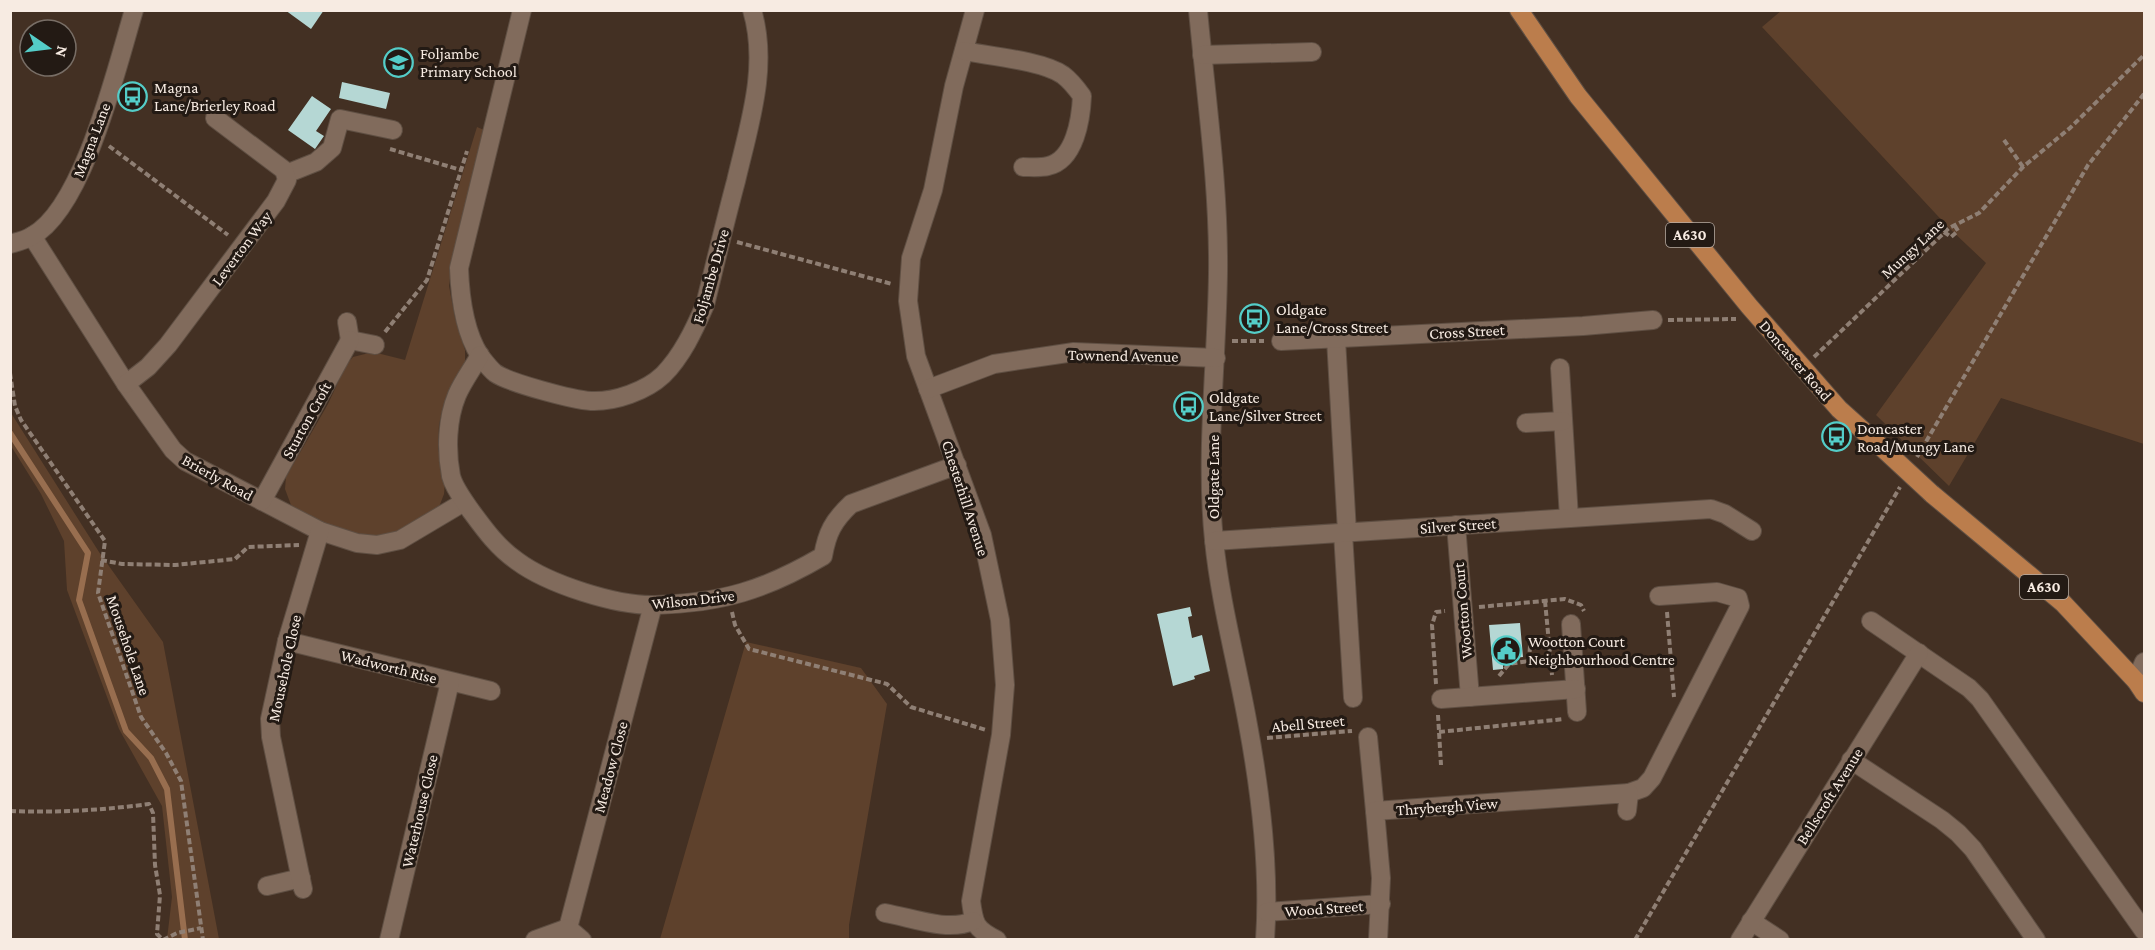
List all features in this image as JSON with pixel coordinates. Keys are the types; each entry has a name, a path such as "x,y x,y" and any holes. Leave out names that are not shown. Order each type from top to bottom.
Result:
{"main road":[{"name":"Doncaster Road","path":"1519,10 1585,104 1749,306 1839,409 1932,494 2063,603 2140,687"}],"street":[{"name":"Magna Lane","path":"10,244 32,236 48,223 63,205 94,135 134,10"},
{"name":"Foljambe Drive","path":"522,10 459,268 460,296 468,327 480,356 495,373 525,385 591,401 613,399 638,391 662,376 693,333 705,305 755,104 759,63 757,27 752,10"},
{"name":"Chesterhill Avenue","path":"973,921 970,901 1001,735 1005,685 1000,620 982,535 914,346 910,325 909,289 911,258 933,190 954,86 975,10"},
{"name":"Oldgate Lane","path":"1198,10 1216,184 1218,270 1211,488 1214,541 1230,640 1250,740 1264,842 1267,912 1265,939"},
{"path":"964,51 1036,65 1062,74 1082,96 1074,138 1065,156 1048,166 1023,167"},
{"path":"1202,55 1312,52"},
{"path":"215,118 284,170 286,174 316,162 332,148 340,119 393,130"},
{"name":"Leverton Way","path":"126,384 148,367 168,345 276,201 287,180 286,174"},
{"name":"Brierly Road","path":"32,236 126,384 173,450 185,461 320,531 357,543 377,545 400,540 464,502"},
{"name":"Cross Street","path":"1281,341 1583,326 1653,320"},
{"name":"Sturton Croft","path":"262,501 349,331 375,345"},
{"path":"1336,339 1353,698"},
{"name":"Townend Avenue","path":"928,389 994,364 1062,353 1216,350"},
{"name":"Wilson Drive","path":"480,356 457,395 450,422 448,451 452,479 464,502 491,538 517,562 552,580 603,598 652,605 712,600 744,594 776,583 823,556 826,537 838,516 851,504 957,465"},
{"path":"1560,368 1569,518"},
{"path":"1526,423 1563,421"},
{"name":"Silver Street","path":"1214,541 1711,509 1725,514 1752,531"},
{"name":"Wootton Court","path":"1456,525 1470,697"},
{"name":"Mousehole Close","path":"267,886 302,883 271,737 270,719 287,641 320,531"},
{"path":"1627,811 1629,793 1643,788 1652,778 1740,606 1738,598 1731,594 1717,592 1663,596"},
{"name":"Meadow Close","path":"535,939 575,934 652,605"},
{"path":"1871,621 1969,688 1992,714 2145,931"},
{"path":"1571,624 1577,712"},
{"name":"Wadworth Rise","path":"287,641 491,691"},
{"name":"Bellscroft Avenue","path":"1740,939 1919,653"},
{"path":"2140,687 2145,662"},
{"name":"Waterhouse Close","path":"389,939 450,682"},
{"path":"1441,699 1576,689"},
{"path":"1362,734 1375,811"},
{"path":"1851,760 1958,833 1973,849 2036,939"},
{"name":"Thrybergh View","path":"1378,939 1381,878 1375,811 1629,793"},
{"name":"Wood Street","path":"1267,912 1381,904"},
{"path":"885,913 948,926 962,926 973,921 984,933 997,939"},
{"path":"1751,921 1780,939"}],"path":[{"name":"Mungy Lane","path":"1803,368 1944,232 1954,224 1978,213 2023,167 2070,128 2145,55"},
{"path":"1913,464 2088,165 2145,94"},
{"path":"94,135 243,246"},
{"path":"2004,140 2023,167"},
{"path":"384,148 461,170"},
{"path":"375,345 427,280 467,150"},
{"path":"1944,232 1951,237 1958,231 1954,224"},
{"path":"722,237 909,289"},
{"path":"1653,320 1738,319 1749,306"},
{"path":"1216,350 1281,341"},
{"name":"Mousehole Lane","path":"10,372 15,405 21,420 105,541 98,593 141,717 166,753 181,781 203,939"},
{"path":"1635,939 1901,485"},
{"path":"101,560 122,564 175,565 235,559 248,547 296,544 315,549"},
{"path":"1663,596 1674,698"},
{"path":"728,597 735,625 748,649 887,684 911,706 1001,735"},
{"path":"1545,601 1553,691"},
{"path":"1499,694 1496,678 1505,671 1509,664 1529,662 1530,646 1549,644"},
{"path":"1439,732 1578,717 1577,712"},
{"name":"Abell Street","path":"1250,740 1362,734"},
{"path":"10,811 52,812 111,809 149,804 153,813 155,865 160,895 157,934 163,939 177,933 201,928"}],"shaded area":[{"path":"1782,10 2144,11 2144,444 2001,398 1949,486 1876,415 1986,263 1949,228 1762,27"},
{"path":"477,127 484,130 452,262 449,286 455,318 465,350 465,362 446,397 439,424 438,448 445,482 444,494 439,507 401,531 373,538 347,534 305,515 291,505 285,489 286,477 328,404 346,365 353,357 373,352 405,360"},
{"path":"11,413 99,552 163,642 219,939 167,939 172,897 162,806 119,729 67,590 64,541 41,494 11,446"},
{"path":"746,642 861,668 887,704 849,925 849,939 660,939"}],"building":[{"path":"285,10 324,10 311,29"},
{"path":"342,82 390,93 386,109 339,98"},
{"path":"312,96 331,109 316,131 324,136 315,149 288,130"},
{"path":"1190,607 1192,616 1188,617 1192,638 1202,635 1210,671 1173,686 1157,614"},
{"name":"Wootton Court Neighbourhood Centre","path":"1520,623 1523,657 1503,659 1503,669 1493,670 1489,625"}],"waterway":[{"path":"10,433 88,553 79,600 126,731 151,758 167,789 185,940"}],"place":[{"name":"Foljambe Primary School","path":"399,62"},
{"name":"Magna Lane/Brierley Road","path":"133,96"},
{"name":"Oldgate Lane/Cross Street","path":"1255,318"},
{"name":"Oldgate Lane/Silver Street","path":"1188,406"},
{"name":"Doncaster Road/Mungy Lane","path":"1836,437"},
{"name":"Wootton Court Neighbourhood Centre","path":"1507,650"}]}
